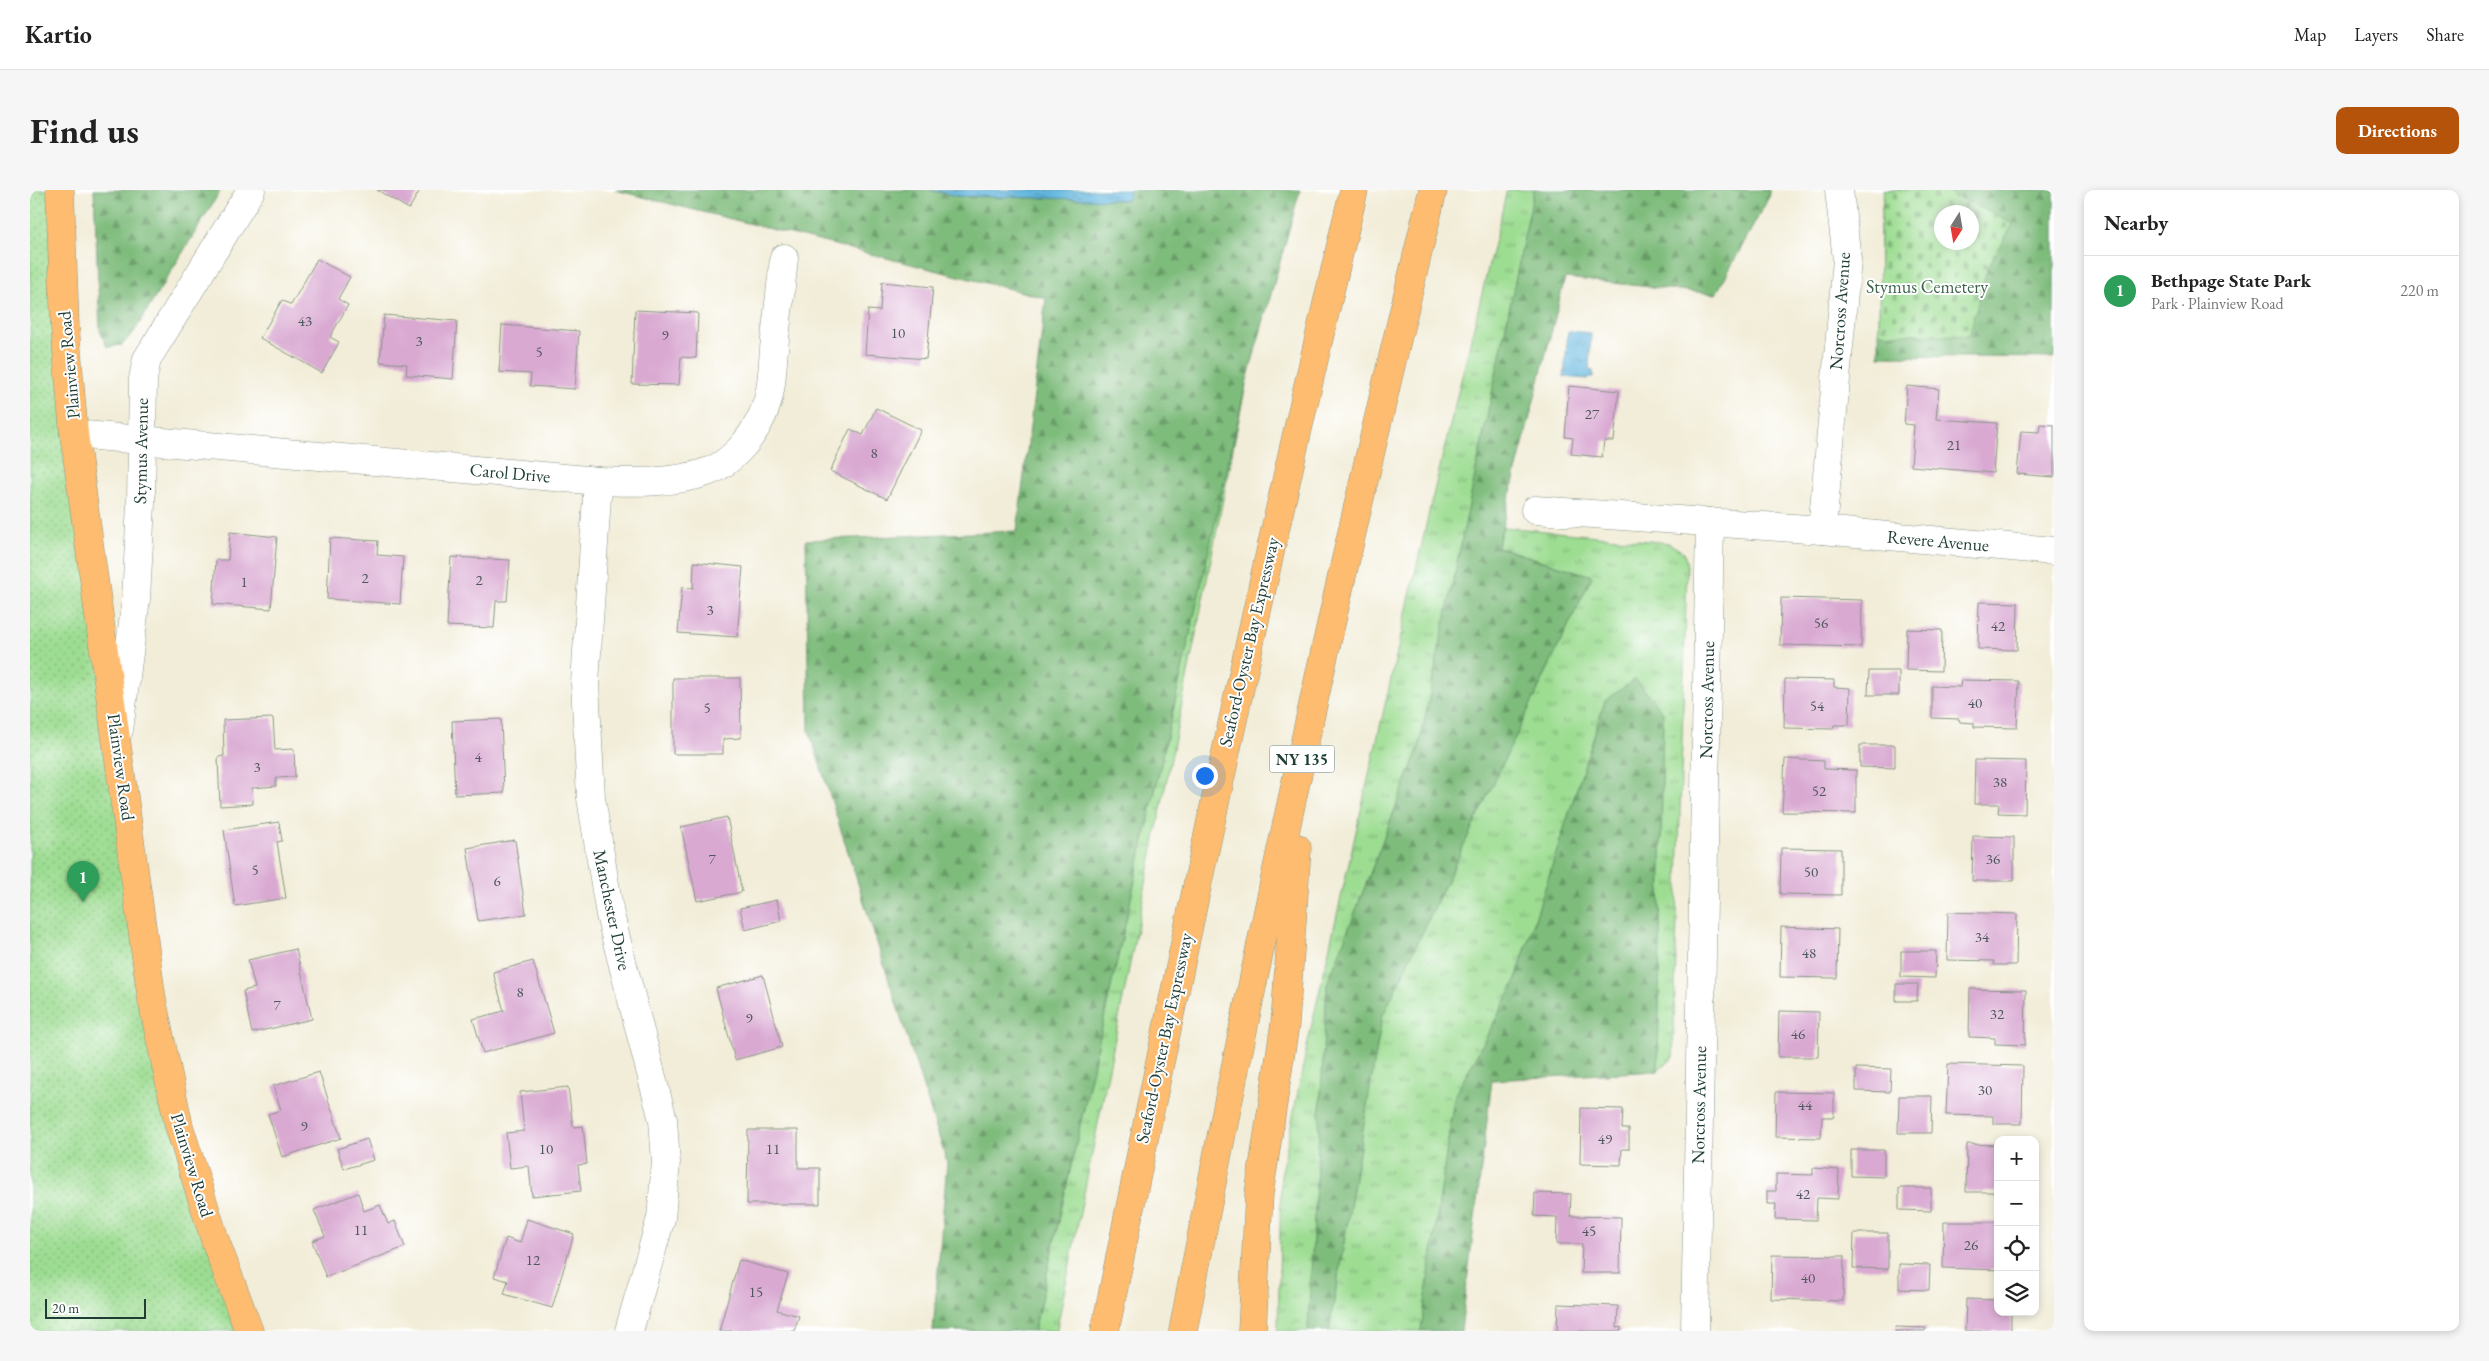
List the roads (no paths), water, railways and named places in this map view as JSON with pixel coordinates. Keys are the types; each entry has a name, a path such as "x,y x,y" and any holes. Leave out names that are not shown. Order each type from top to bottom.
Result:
{"main road":[{"name":"Plainview Road","path":"60,190 64,327 74,434 94,587 118,741 152,1000 179,1126 215,1240 249,1331"},
{"name":"Seaford-Oyster Bay Expressway","path":"1105,1331 1224,750 1293,442 1354,190"},
{"name":"NY 135","path":"1183,1331 1238,1057 1304,750 1368,459 1433,190"},
{"path":"1252,1331 1259,1194 1285,1024 1304,750"}],"street":[{"name":"Stymus Avenue","path":"118,741 136,599 143,379 147,360 252,190"},
{"name":"Norcross Avenue","path":"1822,530 1846,260 1839,190"},
{"name":"Carol Drive","path":"74,434 598,481 640,482 676,480 709,472 734,455 750,437 763,415 770,386 784,258"},
{"name":"Manchester Drive","path":"598,481 585,683 591,798 610,915 663,1120 666,1162 661,1218 629,1331"},
{"path":"1535,510 1822,530"},
{"name":"Norcross Avenue","path":"1695,1331 1710,522"},
{"name":"Revere Avenue","path":"1822,530 2054,551"}],"water":[{"path":"930,190 1130,190 1128,200 957,196"},
{"path":"1568,331 1591,333 1589,369 1593,370 1593,377 1588,377 1588,379 1564,377"}],"place":[{"name":"Bethpage State Park","path":"83,902"}],"park label":[{"name":"Stymus Cemetery","path":"1927,287"}]}
